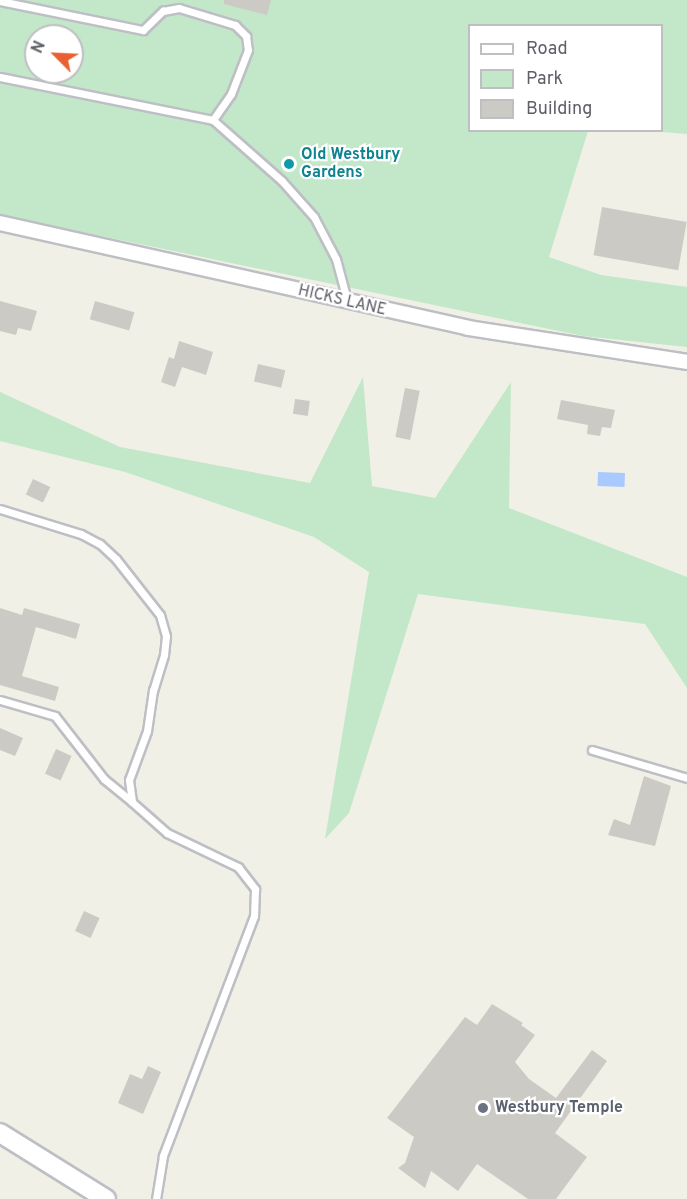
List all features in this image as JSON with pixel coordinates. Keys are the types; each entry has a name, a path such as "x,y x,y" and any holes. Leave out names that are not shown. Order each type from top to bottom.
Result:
{"street":[{"name":"HICKS LANE","path":"0,223 348,303 543,342 687,362"},
{"path":"0,1133 106,1199"}],"lane":[{"path":"0,1 143,30 163,11 178,8 234,25 246,36 248,50 231,94 213,120"},
{"path":"0,77 213,120 282,181 314,217 336,259 348,303"},
{"path":"0,509 81,534 100,544 116,559 160,615 166,636 164,655 153,690 147,731 129,780 132,802"},
{"path":"0,700 55,716 104,779 167,833 238,867 249,877 256,903 163,1156 156,1199"},
{"path":"592,750 687,778"}],"green space":[{"name":"Old Westbury Gardens","path":"0,0 687,0 687,134 662,132 663,24 468,24 468,132 588,132 549,257 601,275 687,287 687,347 583,336 0,215"},
{"path":"363,377 372,486 435,498 511,382 509,508 687,577 687,688 645,624 418,594 349,813 325,839 369,572 314,537 125,472 0,441 0,392 120,447 310,483"}],"water":[{"path":"598,472 625,473 624,487 598,486"}],"building":[{"path":"224,0 271,0 267,15 224,4"},
{"path":"602,207 687,222 678,270 593,255"},
{"path":"0,301 37,311 31,331 18,328 16,335 0,331"},
{"path":"95,301 134,312 129,331 90,319"},
{"path":"179,341 213,352 206,375 182,367 175,387 161,382 169,357 174,359"},
{"path":"258,364 285,370 281,388 254,382"},
{"path":"405,388 420,391 410,440 395,437"},
{"path":"295,399 310,401 308,416 293,414"},
{"path":"561,400 615,410 611,428 602,427 600,436 587,434 588,425 557,419"},
{"path":"33,479 50,487 43,502 26,494"},
{"path":"0,608 22,615 24,608 80,624 76,639 36,627 22,676 59,687 55,701 0,685"},
{"path":"0,728 23,738 15,756 0,750"},
{"path":"56,749 72,756 61,781 45,774"},
{"path":"644,776 671,786 655,846 608,835 614,819 630,825"},
{"path":"84,911 100,918 91,938 75,931"},
{"name":"Westbury Temple","path":"492,1004 523,1023 521,1025 535,1035 515,1062 529,1079 556,1098 592,1050 607,1061 555,1133 587,1157 556,1199 528,1199 477,1164 458,1191 431,1171 425,1188 398,1168 405,1163 414,1137 387,1118 465,1017 477,1025"},
{"path":"148,1066 161,1072 143,1114 118,1103 130,1074 142,1079"}],"place":[{"name":"Old Westbury Gardens","path":"289,164"},
{"name":"Westbury Temple","path":"483,1108"}]}
